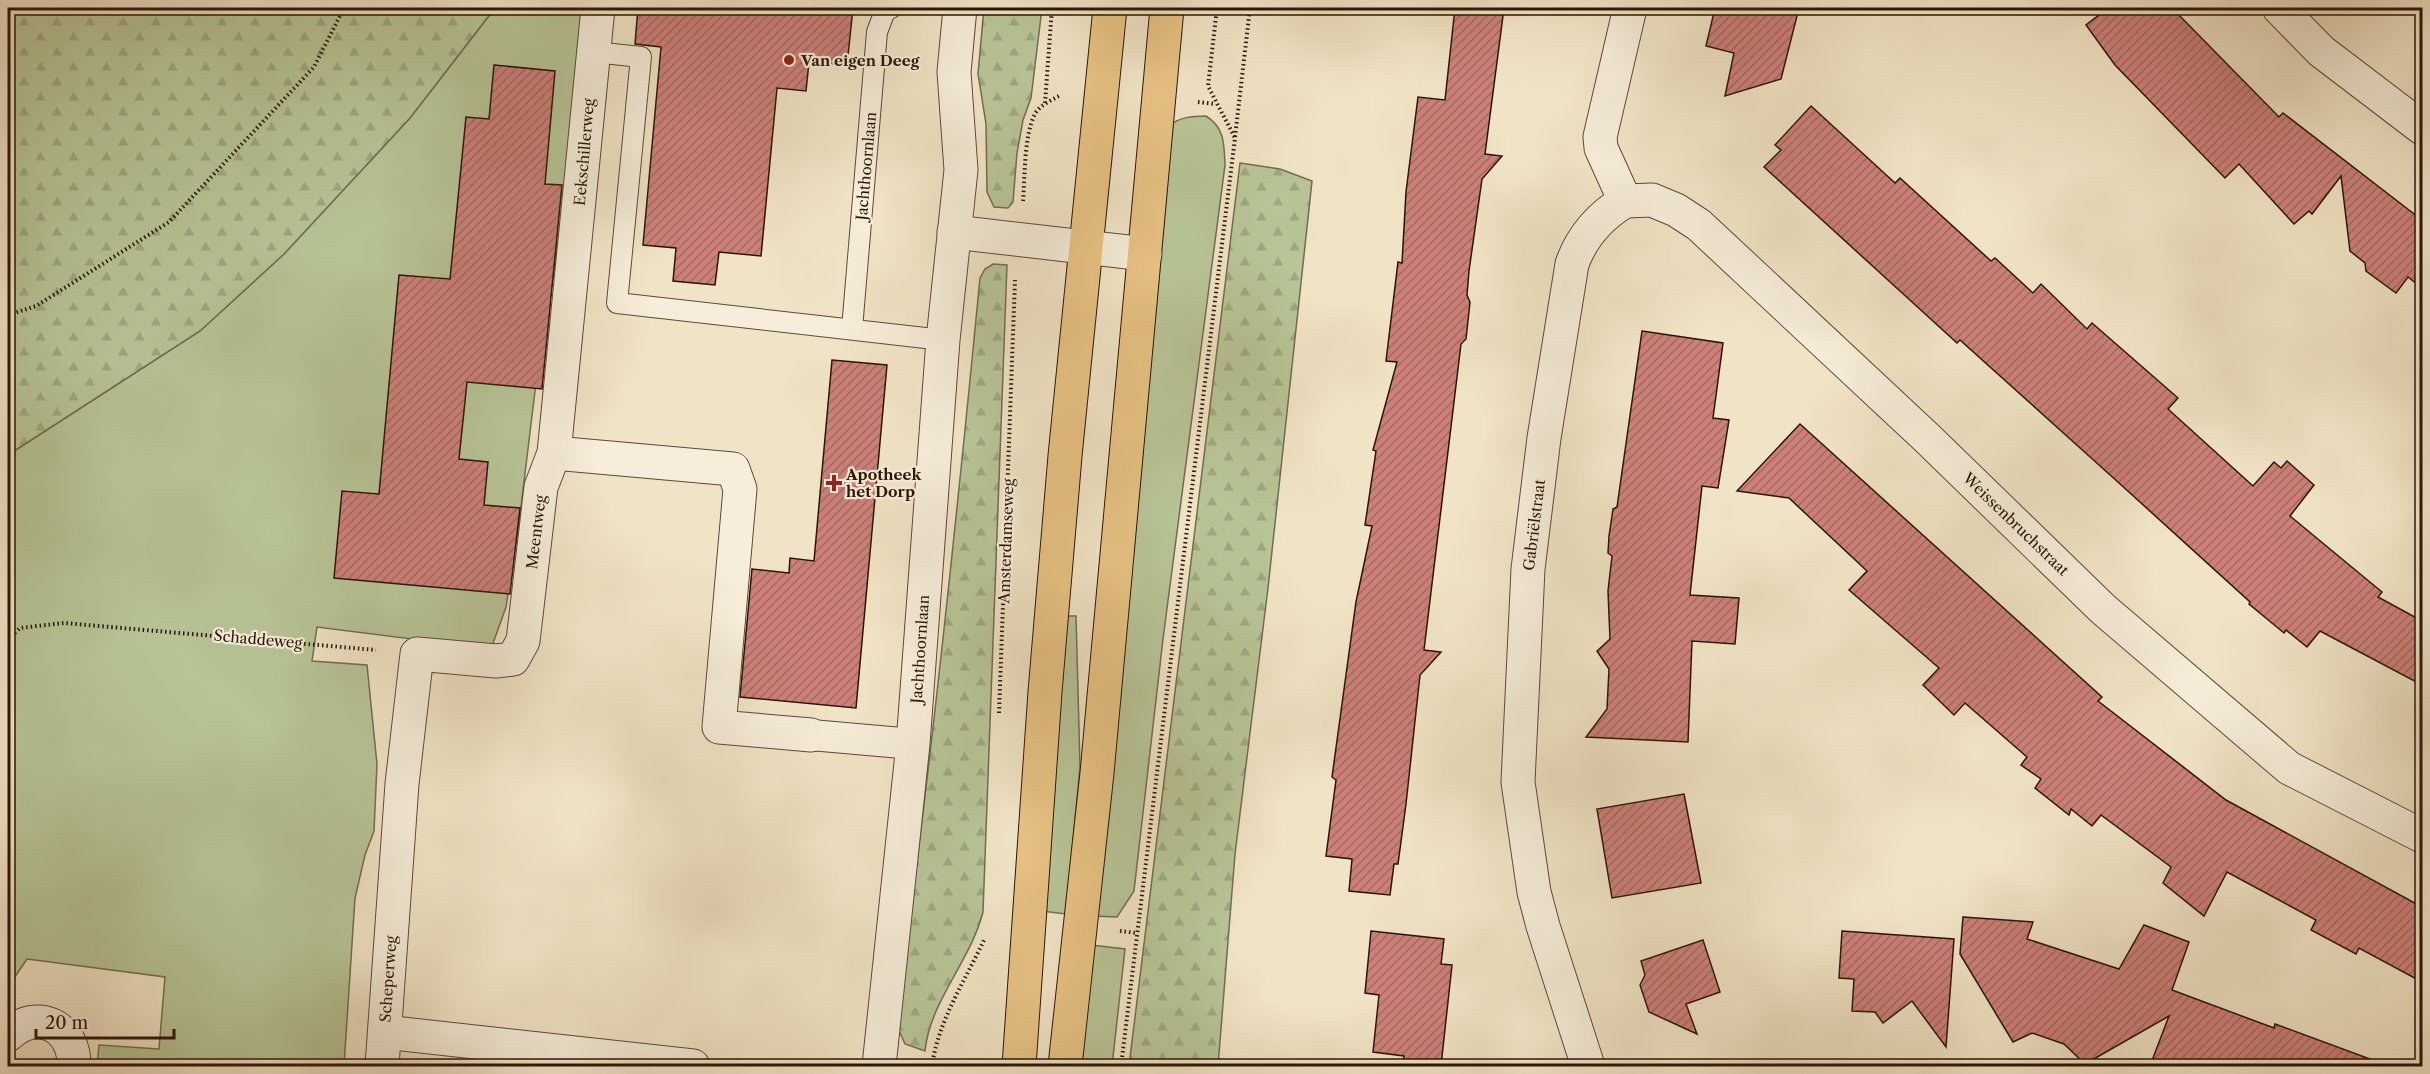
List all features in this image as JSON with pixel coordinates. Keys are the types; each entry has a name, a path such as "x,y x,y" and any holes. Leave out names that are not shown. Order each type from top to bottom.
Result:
{"main road":[{"path":"1018,1066 1045,692 1084,247 1110,8"},
{"path":"1065,1066 1099,761 1167,8"}],"street":[{"name":"Eekschillerweg","path":"570,297 598,8"},
{"name":"Jachthoornlaan","path":"879,1066 913,744 943,340 961,170 954,72 960,8"},
{"path":"1625,201 1601,148 1600,137 1630,8"},
{"path":"2279,8 2321,51 2422,128"},
{"name":"Weissenbruchstraat","path":"1625,201 1652,200 1676,210 1699,225 1927,438 2103,609 2289,768 2422,836"},
{"name":"Gabriëlstraat","path":"1588,1066 1534,892 1518,783 1528,569 1544,438 1572,264 1580,243 1595,225 1611,209 1625,201"},
{"path":"954,232 1144,255"},
{"name":"Meentweg","path":"417,654 496,661 513,659 523,641 541,488 554,453 570,297"},
{"path":"554,453 733,469 740,489 719,727 913,744"},
{"name":"Scheperweg","path":"417,654 402,784 385,1032 693,1066"},
{"path":"8,1035 15,1028 27,1023 40,1022 52,1025 63,1032 71,1042 75,1055 74,1066"},
{"path":"382,1066 385,1032"}],"lane":[{"name":"Jachthoornlaan","path":"852,329 877,32 885,11 891,8"},
{"path":"594,52 641,57 617,303 943,340"}],"path":[{"path":"8,315 36,306 169,222 314,67 344,8"},
{"name":"Amsterdamseweg","path":"999,717 1016,269 1029,136 1034,115 1045,104 1052,8"},
{"path":"1217,8 1208,86 1234,138"},
{"path":"1121,1066 1250,8"},
{"name":"Schaddeweg","path":"8,639 20,628 64,623 417,654"},
{"path":"932,1066 934,1049 944,1020 988,931"}],"green space":[{"path":"8,8 495,8 410,118 284,254 200,331 8,455"},
{"path":"495,8 589,8 566,195 535,391 506,607 491,649 317,627 312,661 367,665 377,764 374,831 365,855 355,898 344,1066 97,1066 99,1045 159,1049 165,977 27,959 8,987 8,455 200,331 284,254 410,118"},
{"path":"984,8 1042,8 1031,98 1023,120 1017,153 1013,202 1008,208 994,207 987,192 986,124 978,74"},
{"path":"1206,116 1220,131 1224,143 1225,165 1163,639 1134,891 1117,917 1093,916 1169,126 1182,119"},
{"path":"1240,163 1280,169 1312,181 1268,588 1235,854 1218,1066 1129,1066"},
{"path":"993,264 1007,265 983,912 969,948 934,1015 925,1051 905,1044 896,1024 942,651 980,278 985,269"},
{"path":"1066,616 1076,616 1080,767 1066,914 1042,911"},
{"path":"1091,945 1125,949 1112,1066 1080,1066"}],"building":[{"path":"638,8 853,8 847,65 809,62 806,91 777,88 761,256 719,252 715,285 673,281 676,248 643,245 661,47 635,44"},
{"path":"1455,8 1504,8 1485,154 1502,156 1482,179 1469,271 1467,295 1470,302 1466,339 1461,344 1424,650 1441,652 1420,675 1398,864 1394,864 1390,895 1349,891 1352,859 1326,856 1336,780 1332,777 1356,602 1372,526 1365,525 1376,451 1373,450 1397,362 1386,361 1398,262 1402,263 1406,192 1418,97 1445,100"},
{"path":"1715,8 1799,8 1781,79 1725,96 1734,53 1706,46"},
{"path":"2108,8 2172,8 2279,117 2283,113 2422,220 2422,288 2408,277 2396,293 2366,271 2365,263 2350,251 2341,176 2312,214 2309,211 2294,224 2239,164 2225,178 2115,65 2086,25"},
{"path":"494,65 555,71 545,184 562,185 542,389 467,382 459,459 488,462 484,505 520,508 510,594 334,578 342,491 379,494 399,275 450,279 466,117 489,119"},
{"path":"1811,106 1895,183 1900,178 1991,261 1995,258 2033,293 2041,284 2087,329 2092,323 2178,398 2168,409 2253,486 2274,462 2281,468 2287,461 2314,485 2290,516 2382,592 2378,597 2422,621 2422,685 2320,631 2307,647 2286,630 2284,633 2249,604 2250,602 1960,340 1957,343 1764,167 1781,150 1775,145"},
{"path":"1642,331 1723,343 1713,418 1729,420 1718,488 1702,486 1690,595 1739,598 1735,644 1692,641 1688,742 1586,737 1607,709 1609,669 1597,651 1610,639 1608,591 1612,556 1608,553 1609,536 1613,509 1617,507"},
{"path":"832,360 887,365 856,708 740,697 752,569 789,573 790,558 814,561"},
{"path":"1800,424 2102,697 2098,701 2226,800 2422,907 2422,982 2359,948 2356,954 2311,930 2316,920 2227,872 2204,916 2163,883 2171,867 2101,815 2092,826 2071,809 2069,815 2035,788 2041,779 2021,765 2027,757 1965,703 1954,715 1923,685 1939,668 1849,590 1867,571 1789,498 1737,491"},
{"path":"1684,794 1701,883 1612,898 1597,809"},
{"path":"1963,917 2033,922 2027,939 2119,969 2144,925 2189,942 2172,990 2274,1028 2275,1024 2378,1062 2377,1066 2150,1066 2169,1016 2085,1064 2064,1044 2032,1033 2013,1042 1960,954"},
{"path":"1371,931 1444,939 1441,964 1452,965 1441,1066 1402,1066 1404,1056 1373,1052 1379,995 1365,993"},
{"path":"1842,931 1954,939 1946,1047 1912,1001 1883,1023 1875,1012 1852,1011 1854,979 1839,978"},
{"path":"1703,940 1720,992 1686,1004 1697,1034 1649,1012 1640,985 1645,975 1641,961"}],"place":[{"name":"Van eigen Deeg","path":"789,60"},
{"name":"Apotheek het Dorp","path":"834,483"}]}
